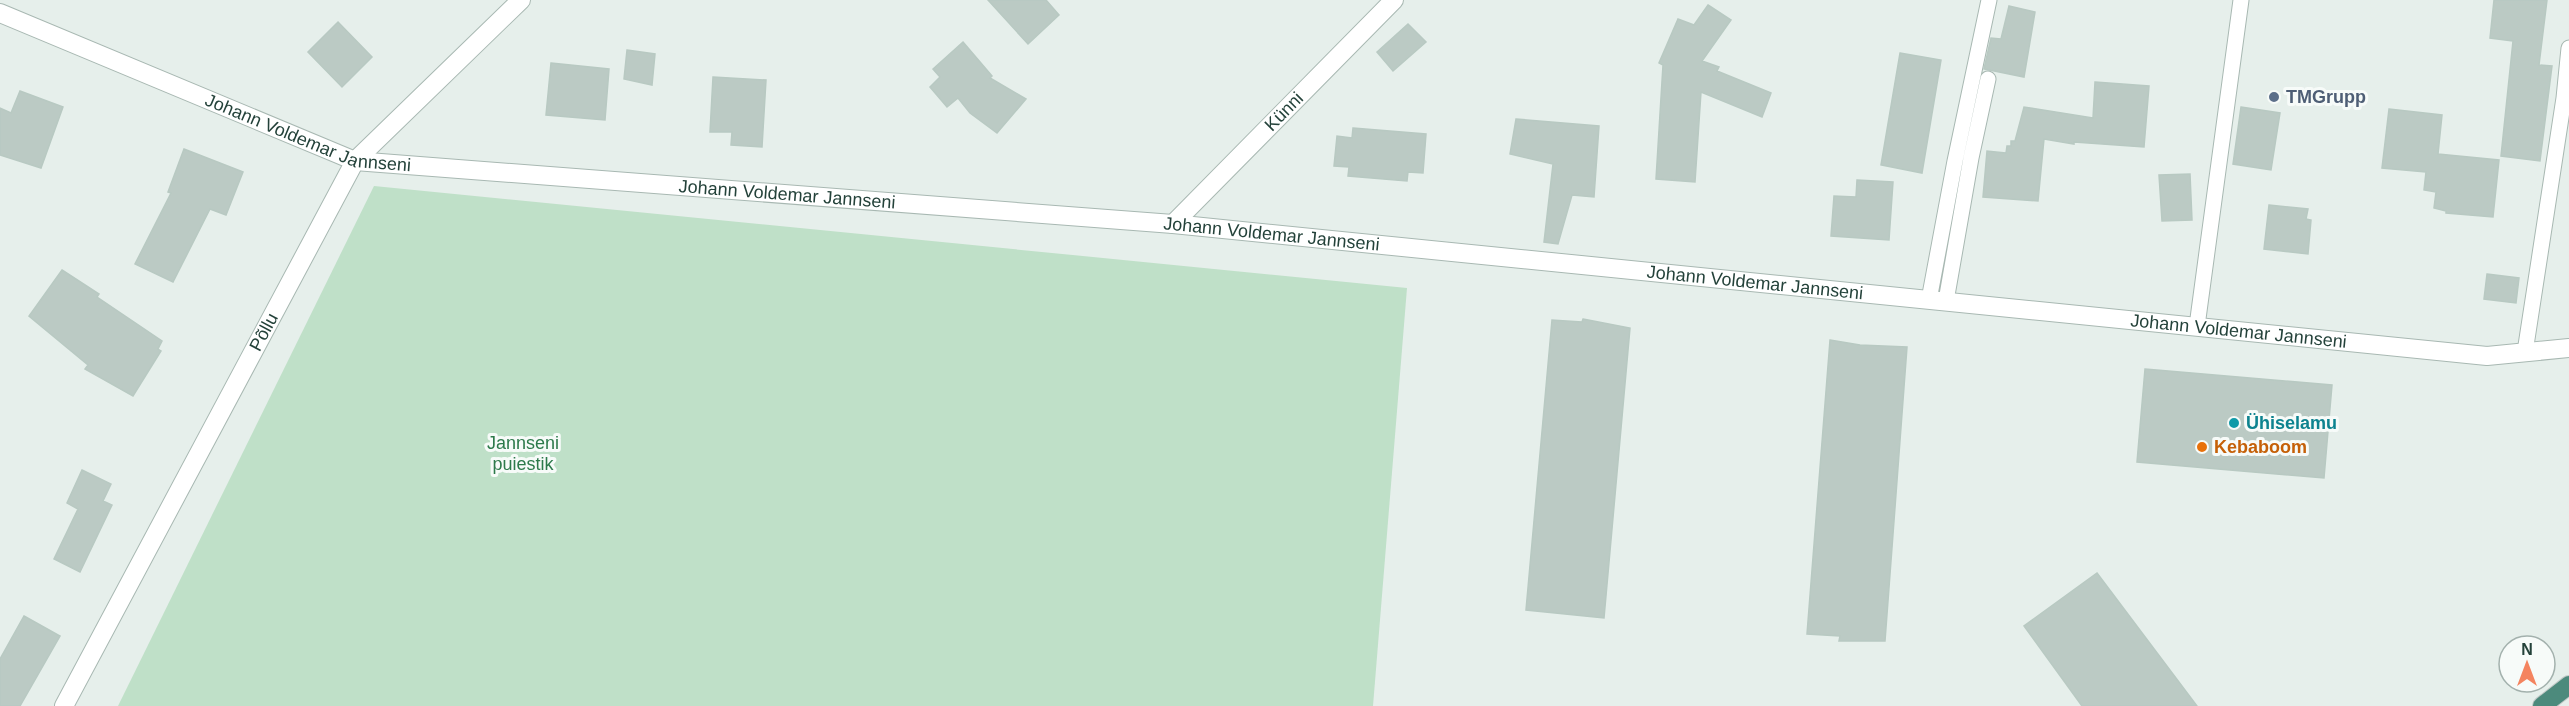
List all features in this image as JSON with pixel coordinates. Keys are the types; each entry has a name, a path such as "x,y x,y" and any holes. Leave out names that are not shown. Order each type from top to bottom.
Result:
{"highway":[{"path":"2542,706 2569,685"}],"street":[{"name":"Põllu","path":"64,706 356,160 521,0"},
{"name":"Künni","path":"1173,224 1394,0"},
{"name":"Johann Voldemar Jannseni","path":"0,13 356,160 1173,224 2487,356 2569,348"}],"lane":[{"path":"1938,301 1955,160 1989,0"},
{"path":"2197,326 2241,0"},
{"path":"2525,352 2562,110 2569,48"},
{"path":"1938,301 1988,79"}],"green space":[{"name":"Jannseni puiestik","path":"374,186 1407,288 1373,706 118,706"}],"building":[{"path":"988,0 1046,0 1059,15 1028,44"},
{"path":"2494,0 2547,0 2539,65 2552,66 2540,161 2501,156 2513,41 2490,38"},
{"path":"1708,5 1731,20 1702,61 1719,67 1717,71 1771,93 1762,117 1701,92 1695,182 1656,179 1663,65 1659,63 1678,19 1694,25"},
{"path":"2009,6 2035,12 2024,77 1984,69 1991,38 2001,39"},
{"path":"338,22 372,57 342,87 308,52"},
{"path":"1408,24 1426,42 1393,71 1377,52"},
{"path":"963,42 992,76 990,78 1026,99 997,133 970,113 958,98 947,107 930,87 940,77 933,69"},
{"path":"627,50 655,54 652,85 624,79"},
{"path":"1900,53 1941,60 1922,173 1881,165"},
{"path":"551,63 609,69 605,120 546,115"},
{"path":"713,77 766,80 762,147 731,145 732,132 710,132"},
{"path":"2095,82 2149,86 2144,147 2074,142 2074,144 2044,139 2038,201 1983,197 1987,151 2006,153 2007,146 2011,146 2011,141 2015,141 2024,107 2093,118"},
{"path":"20,91 63,107 41,168 0,155 0,108 11,113"},
{"path":"2241,107 2280,113 2271,170 2233,164"},
{"path":"2389,109 2442,115 2438,154 2499,160 2493,217 2446,213 2446,211 2434,208 2436,192 2424,190 2426,172 2382,168"},
{"path":"1516,119 1599,126 1594,197 1572,195 1558,244 1544,242 1553,164 1510,154"},
{"path":"1353,128 1426,134 1423,173 1408,172 1407,181 1348,176 1349,167 1334,166 1337,136 1352,138"},
{"path":"184,149 243,172 226,215 210,209 173,282 135,264 171,193 168,192"},
{"path":"2190,174 2192,220 2162,221 2159,175"},
{"path":"1857,180 1893,182 1889,240 1831,236 1834,196 1856,197"},
{"path":"2269,205 2308,209 2306,219 2311,220 2308,254 2264,249"},
{"path":"62,270 99,294 97,297 162,341 158,349 161,351 133,396 85,369 88,365 29,316"},
{"path":"2487,274 2519,278 2516,303 2484,299"},
{"path":"1583,319 1630,328 1604,618 1526,610 1552,320 1582,322"},
{"path":"1830,340 1860,345 1907,347 1885,641 1839,641 1840,636 1807,634"},
{"name":"Ühiselamu","path":"2145,369 2332,385 2324,478 2137,462"},
{"path":"82,470 111,484 103,501 112,505 80,572 54,559 78,509 67,503"},
{"path":"2097,573 2197,706 2082,706 2024,626"},
{"path":"24,616 60,636 20,706 0,706 0,659"}],"place":[{"name":"TMGrupp","path":"2274,97"},
{"name":"Ühiselamu","path":"2234,423"},
{"name":"Kebaboom","path":"2202,447"}]}
